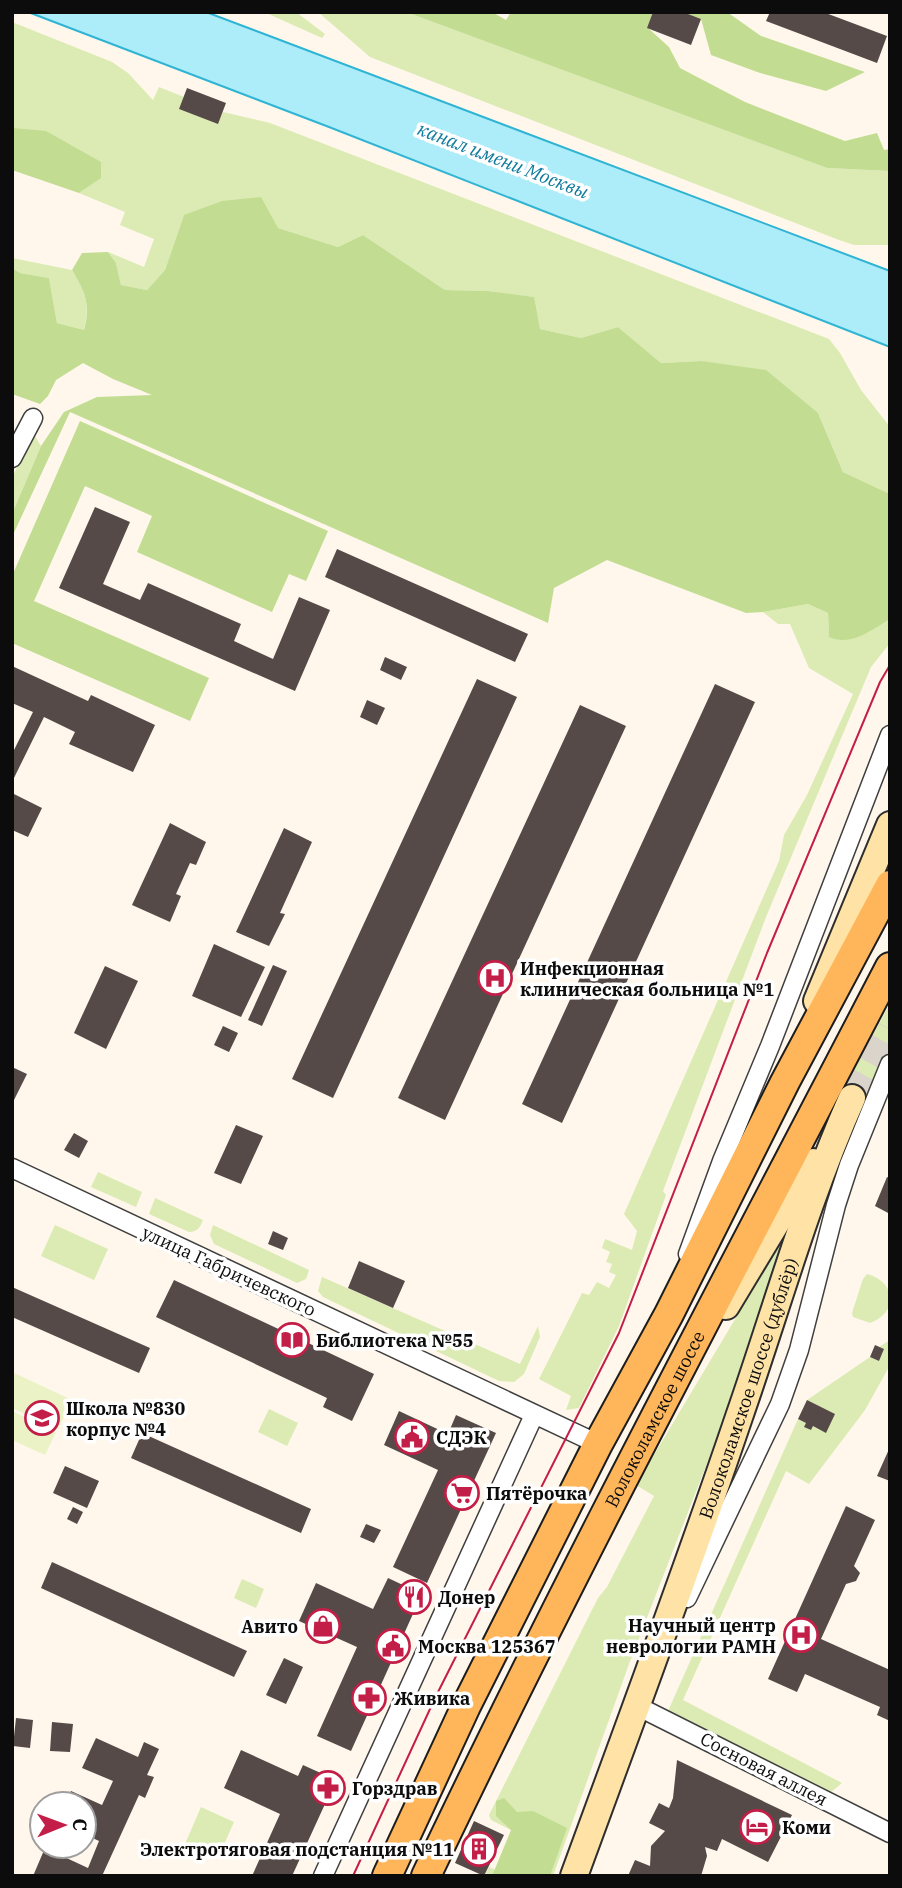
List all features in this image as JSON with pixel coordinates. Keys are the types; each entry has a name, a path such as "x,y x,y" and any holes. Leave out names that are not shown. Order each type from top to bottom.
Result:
{"main road":[{"name":"Волоколамское шоссе","path":"387,1876 467,1706 598,1444 669,1314 785,1082 890,885"},
{"name":"Волоколамское шоссе","path":"426,1876 515,1689 627,1469 890,967"}],"street":[{"path":"12,458 33,418"},
{"path":"669,1314 703,1209 770,1046 890,735"},
{"name":"Волоколамское шоссе","path":"785,1082 848,921 890,825"},
{"path":"646,1679 780,1404 808,1316 836,1205 849,1165 890,1064"},
{"name":"Волоколамское шоссе (дублёр)","path":"574,1876 738,1420 820,1177 852,1098 627,1469"},
{"name":"улица Габричевского","path":"12,1168 598,1444"},
{"path":"323,1876 534,1415"},
{"name":"Сосновая аллея","path":"637,1706 890,1833"}],"green space":[{"path":"264,12 296,12 325,34 322,38"},
{"path":"318,12 406,12 827,168 890,171 890,245 854,245 839,240 370,57"},
{"path":"406,12 492,12 506,20 511,12 653,12 648,28 669,47 680,68 745,102 845,141 877,133 884,150 890,149 890,171 827,168"},
{"path":"683,12 727,12 761,36 865,72 826,91 760,73 711,55 701,19"},
{"path":"12,22 112,62 128,73 153,100 159,87 184,97 179,109 218,123 223,112 270,123 829,339 861,390 890,427 890,494 843,472 818,413 701,361 661,363 618,327 581,338 540,329 533,297 488,291 445,290 363,235 338,247 278,228 184,215 165,270 147,290 121,285 116,263 108,252 144,267 154,239 120,225 125,212 79,193 100,178 12,128"},
{"path":"12,128 46,131 101,162 101,178 79,193 12,170"},
{"path":"261,197 278,228 338,247 363,235 445,290 488,291 534,297 540,329 581,338 618,327 661,363 701,361 766,370 818,413 843,472 890,494 890,619 861,636 837,640 829,637 828,613 808,604 746,613 607,560 554,588 548,623 70,412 12,537 12,514 41,446 64,412 97,397 152,395 83,363 56,380 48,396 40,404 12,394 12,268 20,273 49,278 57,323 84,330 86,298 72,270 82,253 108,252 116,263 121,285 147,290 165,270 184,215 222,201"},
{"path":"12,258 72,270 86,298 84,330 57,323 49,278 20,273 12,268"},
{"path":"80,421 328,531 306,581 289,574 272,612 137,552 152,516 85,486 34,601 209,678 190,721 12,643 12,576"},
{"path":"35,436 41,446 12,514 12,478 31,438"},
{"path":"808,604 828,613 829,637 857,637 890,619 890,643 871,667 766,917 663,1191 666,1195 619,1326 579,1408 566,1410 571,1396 539,1379 582,1293 589,1295 597,1282 609,1288 616,1275 609,1272 612,1264 606,1262 610,1252 602,1248 605,1239 632,1250 637,1231 624,1214 779,861 784,835 807,795 853,694 809,668 790,624 778,624 763,612"},
{"path":"890,1003 890,1043 867,1100 844,1089"},
{"path":"98,1172 142,1192 136,1207 91,1187"},
{"path":"155,1198 203,1220 201,1225 189,1232 149,1214"},
{"path":"55,1225 108,1249 94,1280 41,1256"},
{"path":"213,1225 309,1270 306,1279 297,1283 214,1244 210,1235"},
{"path":"786,1234 742,1373 629,1664 553,1876 485,1876 489,1867 507,1875 525,1837 491,1820 489,1815 598,1598 607,1587 654,1496 636,1485"},
{"path":"867,1274 884,1284 889,1290 890,1298 886,1312 870,1323 853,1317 852,1313"},
{"path":"322,1277 520,1364 538,1326 540,1337 524,1374 514,1382 499,1381 323,1297 318,1291"},
{"path":"890,1340 890,1365 865,1410 809,1484 786,1471 683,1700 842,1783 830,1793 668,1711 798,1419 806,1423 805,1427 811,1430 813,1426 825,1432 834,1414 807,1400 870,1357 879,1361 884,1349 879,1347"},
{"path":"12,1372 72,1400 58,1429 12,1408"},
{"path":"269,1409 298,1423 287,1446 258,1432"},
{"path":"12,1411 56,1432 45,1455 12,1440"},
{"path":"242,1579 264,1589 256,1608 234,1598"},
{"path":"504,1798 517,1812 533,1811 567,1828 550,1876 492,1876 511,1830 496,1816 496,1801"},
{"path":"201,1807 234,1822 218,1858 185,1844"}],"water":[{"name":"канал имени Москвы","path":"28,12 206,12 890,271 890,347 329,127"}],"building":[{"path":"653,12 683,12 701,19 691,45 647,28"},
{"path":"770,12 823,12 887,36 877,63 766,21"},
{"path":"187,88 226,103 218,124 179,109"},
{"path":"95,507 130,522 103,584 140,600 148,583 241,624 234,641 273,659 299,597 330,610 295,691 59,588"},
{"path":"337,549 528,634 515,662 325,577"},
{"path":"385,657 407,667 401,680 380,670"},
{"path":"12,666 88,701 91,695 155,725 133,772 69,744 75,732 44,717 12,782 12,754 33,712 12,703"},
{"path":"477,679 517,697 333,1098 292,1079"},
{"path":"715,684 755,702 562,1123 522,1104"},
{"path":"367,700 385,708 377,725 360,717"},
{"path":"580,705 626,726 445,1120 398,1098"},
{"path":"12,793 42,808 28,837 12,830"},
{"path":"170,823 206,842 196,865 190,863 176,894 181,896 170,922 132,905"},
{"path":"284,828 312,842 280,913 285,914 269,946 236,932"},
{"path":"214,944 265,967 241,1017 192,996"},
{"path":"273,965 287,971 262,1026 248,1020"},
{"path":"105,966 138,981 106,1049 74,1033"},
{"path":"223,1026 238,1033 229,1052 214,1045"},
{"path":"12,1067 27,1074 12,1104"},
{"path":"236,1125 263,1136 241,1184 214,1173"},
{"path":"74,1133 88,1141 79,1158 64,1150"},
{"path":"887,1177 890,1178 890,1214 875,1206"},
{"path":"273,1231 288,1238 283,1250 268,1244"},
{"path":"359,1261 405,1281 393,1308 348,1288"},
{"path":"174,1280 374,1374 352,1421 323,1407 327,1398 156,1317"},
{"path":"12,1287 150,1348 139,1373 12,1317"},
{"path":"875,1345 884,1349 879,1361 870,1357"},
{"path":"807,1400 835,1414 826,1433 813,1426 811,1430 804,1427 806,1423 798,1419"},
{"path":"399,1411 448,1434 456,1415 496,1433 427,1583 393,1567 438,1470 384,1445"},
{"path":"142,1433 311,1509 301,1533 131,1458"},
{"path":"890,1447 890,1481 877,1476"},
{"path":"65,1466 99,1481 87,1508 53,1493"},
{"path":"846,1506 875,1520 854,1566 860,1573 856,1581 846,1584 821,1639 890,1670 890,1721 877,1715 880,1707 805,1674 797,1692 768,1679"},
{"path":"73,1507 83,1512 77,1524 67,1519"},
{"path":"366,1524 381,1530 374,1543 360,1537"},
{"path":"52,1562 247,1651 234,1677 41,1588"},
{"path":"388,1578 422,1594 351,1751 317,1736 357,1647 299,1621 316,1583 373,1609"},
{"path":"284,1658 303,1667 286,1704 266,1695"},
{"path":"16,1718 33,1720 30,1748 13,1746"},
{"path":"52,1722 73,1724 70,1752 50,1751"},
{"path":"96,1738 138,1757 144,1742 159,1749 147,1775 154,1777 145,1798 139,1795 102,1876 33,1876 40,1860 71,1860 88,1868 91,1860 98,1860 98,1803 102,1805 113,1781 82,1768"},
{"path":"241,1750 298,1776 303,1765 336,1780 292,1876 252,1876 280,1814 224,1788"},
{"path":"677,1760 792,1815 768,1862 722,1839 717,1851 705,1847 707,1856 701,1876 628,1876 635,1860 650,1866 651,1846 665,1831 649,1823 659,1803 669,1808 673,1798"},
{"name":"Электротяговая подстанция №11","path":"474,1821 504,1835 484,1876 455,1863"}],"tunnel":[{"path":"852,1098 890,1029"}],"tram line":[{"path":"353,1876 436,1696 619,1333 767,953 880,682 890,665"}],"place":[{"name":"Инфекционная клиническая больница №1","path":"495,978"},
{"name":"Библиотека №55","path":"292,1340"},
{"name":"Школа №830 корпус №4","path":"42,1418"},
{"name":"СДЭК","path":"412,1437"},
{"name":"Пятёрочка","path":"462,1493"},
{"name":"Донер","path":"414,1597"},
{"name":"Авито","path":"323,1626"},
{"name":"Научный центр неврологии РАМН","path":"801,1635"},
{"name":"Москва 125367","path":"393,1646"},
{"name":"Живика","path":"369,1698"},
{"name":"Горздрав","path":"328,1788"},
{"name":"Коми","path":"757,1827"},
{"name":"Электротяговая подстанция №11","path":"479,1849"}]}
